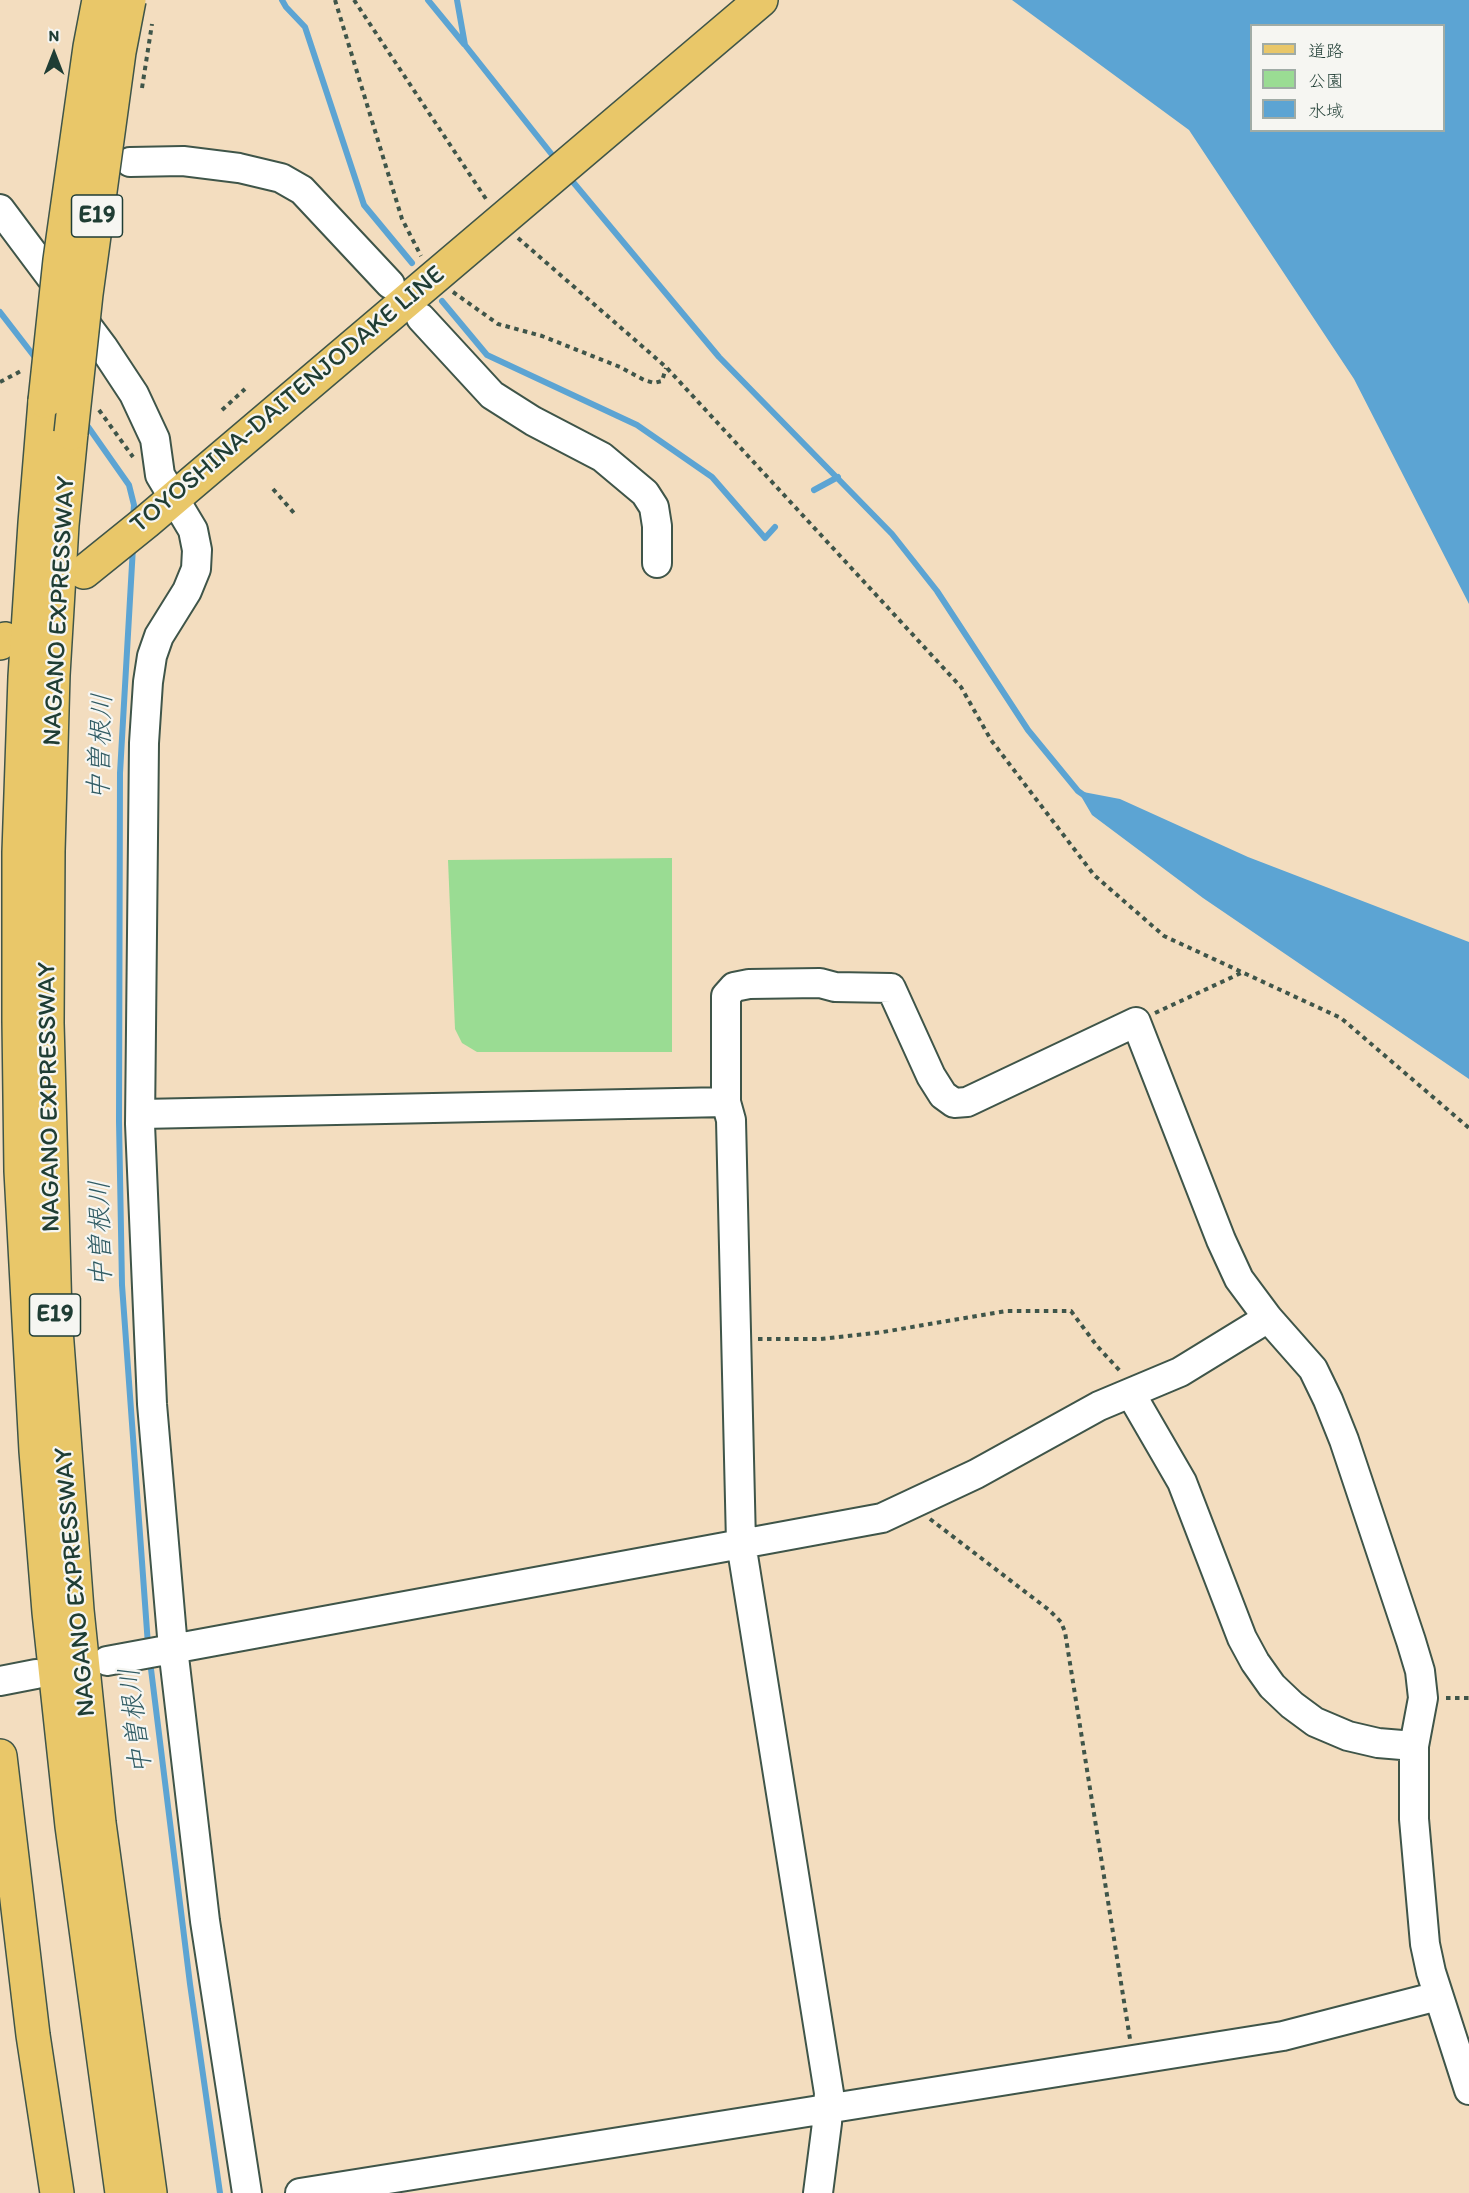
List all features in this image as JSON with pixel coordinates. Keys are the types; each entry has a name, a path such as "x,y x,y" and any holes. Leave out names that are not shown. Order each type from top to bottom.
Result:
{"main road":[{"name":"NAGANO EXPRESSWAY","path":"99,0 90,47 60,260 34,523 25,677 19,852 19,1021 21,1171 35,1439 49,1612 72,1826 122,2193"},
{"name":"NAGANO EXPRESSWAY","path":"129,0 119,52 86,294 62,525 53,675 48,851 47,1023 56,1316 77,1610 99,1823 150,2193"},
{"name":"TOYOSHINA-DAITENJODAKE LINE","path":"84,572 761,0"},
{"path":"0,1756 32,2023 57,2193"}],"street":[{"path":"130,162 183,161 240,168 281,178 302,190 390,285"},
{"path":"0,209 103,347 134,394 155,439 160,475 194,530 197,550 196,569 187,591 159,636 152,656 148,682 144,743 140,956 141,1114 152,1404 169,1649 205,1921 247,2193"},
{"path":"421,318 492,395 533,421 602,457 645,493 654,507 657,526 657,563"},
{"path":"818,2193 829,2092 741,1543 731,1120 726,1102 726,996 734,987 749,984 820,983 835,987 891,988 931,1076 943,1095 954,1103 967,1102 1136,1022 1221,1240 1239,1279 1268,1318 1312,1369 1344,1440 1420,1671 1423,1698 1414,1746 1414,1819 1425,1944 1438,1996 1469,2090"},
{"path":"141,1114 726,1102"},
{"path":"107,1661 882,1518 976,1474 1100,1406 1180,1372 1268,1318"},
{"path":"1131,1394 1182,1482 1242,1638 1272,1686 1315,1722 1348,1736 1378,1743 1414,1746"},
{"path":"0,1681 36,1674"},
{"path":"300,2193 1283,2036 1438,1996"}],"path":[{"path":"335,0 402,219 422,256"},
{"path":"351,0 356,3"},
{"path":"452,292 498,324 542,336 585,352 644,380 654,383 662,381 666,367 961,687 991,740 1094,875 1164,936 1341,1018 1469,1128"},
{"path":"0,382 25,369"},
{"path":"222,410 245,389"},
{"path":"93,402 133,458"},
{"path":"273,489 294,513"},
{"path":"1136,1022 1241,972"},
{"path":"736,1339 820,1339 883,1332 1006,1311 1071,1311 1097,1346 1128,1379 1131,1394"},
{"path":"912,1505 1049,1610 1061,1622 1065,1632 1133,2061"}],"green space":[{"path":"672,858 672,1052 477,1052 462,1043 455,1029 448,860"}],"water":[{"path":"1012,0 1469,0 1469,604 1354,379 1189,130"},
{"path":"1078,791 1120,799 1248,857 1469,942 1469,1079 1203,898 1092,815"}],"waterway":[{"path":"282,0 305,27 364,205 412,263"},
{"path":"428,0 464,44"},
{"path":"457,0 465,45 557,161"},
{"path":"568,176 719,357 892,534 937,591 1028,730 1078,791 1085,796"},
{"path":"442,301 487,355 637,425 712,477 765,538 775,527"},
{"name":"中曽根川","path":"0,312 37,360"},
{"name":"中曽根川","path":"84,421 129,485 134,505 133,519"},
{"path":"814,490 838,477"},
{"name":"中曽根川","path":"133,547 120,773 119,1121 122,1285 148,1645"},
{"name":"中曽根川","path":"150,1661 190,1984 220,2193"}]}
